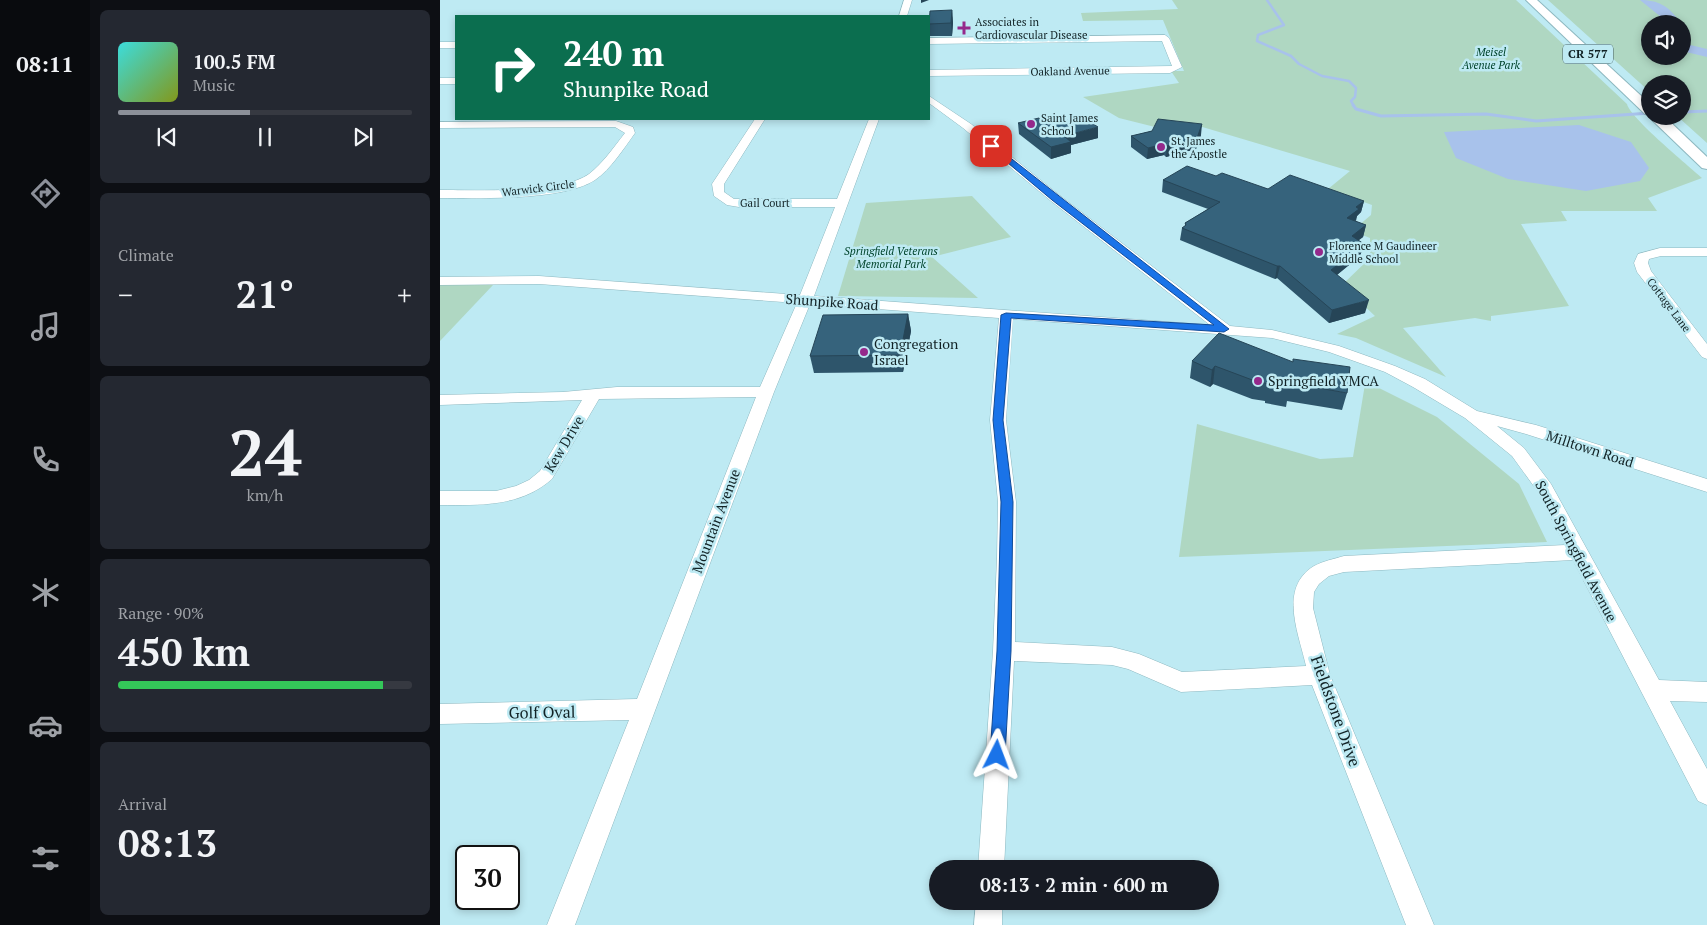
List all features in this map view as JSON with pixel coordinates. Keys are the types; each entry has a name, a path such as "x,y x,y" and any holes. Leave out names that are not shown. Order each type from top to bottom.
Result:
{"main road":[{"name":"CR 577","path":"1531,0 1641,102"},
{"name":"CR 577","path":"1665,125 1707,165"}],"street":[{"path":"903,15 908,0"},
{"name":"Oakland Avenue","path":"930,41 1164,38 1177,67 1175,69 930,73"},
{"path":"440,45 455,45"},
{"path":"440,81 455,81"},
{"path":"930,100 967,126 1055,198 1224,329"},
{"name":"Gail Court","path":"759,120 718,184 718,193 731,202 739,203 841,203"},
{"name":"Mountain Avenue","path":"562,925 766,392 805,300 874,120"},
{"name":"Warwick Circle","path":"440,125 474,122 616,124 629,129 630,133 593,177 577,184 510,193 440,194"},
{"name":"Cottage Lane","path":"1707,252 1660,252 1643,257 1641,263 1644,272 1707,354"},
{"name":"Shunpike Road","path":"440,281 539,280 1006,315 1224,329"},
{"path":"992,860 1004,651 1007,502 998,420 1006,315"},
{"name":"South Springfield Avenue","path":"1224,329 1272,334 1334,348 1390,369 1419,383 1472,414 1518,452 1545,489 1707,793"},
{"name":"Kew Drive","path":"440,400 617,392 766,392"},
{"name":"Kew Drive","path":"440,498 510,497 539,483 594,394"},
{"name":"Milltown Road","path":"1472,414 1530,429 1707,486"},
{"name":"Fieldstone Drive","path":"1420,925 1319,675 1303,608 1304,591 1312,578 1323,570 1344,564 1577,552"},
{"path":"1004,651 1112,656 1131,661 1181,682 1319,675"},
{"path":"1652,690 1707,692"},
{"name":"Golf Oval","path":"440,714 644,710"},
{"path":"988,925 989,910"}],"green space":[{"name":"Meisel Avenue Park","path":"1172,0 1516,0 1627,104 1641,125 1644,125 1702,178 1648,198 1657,211 1561,211 1567,221 1521,224 1569,306 1491,316 1491,321 1475,318 1403,328 1446,377 1356,338 1337,334 1375,316 1342,285 1370,258 1370,238 1352,231 1371,215 1372,205 1328,189 1350,171 1189,123 1159,128 1119,118 1083,97 1179,83 1171,71 1184,71 1163,20 1083,21 1081,13 1178,9"},
{"path":"1548,0 1707,0 1707,143 1687,125 1691,125 1691,75 1641,75 1641,84"},
{"name":"Springfield Veterans Memorial Park","path":"972,196 1011,237 932,257 978,298 838,296 866,203"},
{"path":"440,285 493,285 440,341"},
{"path":"1365,384 1377,387 1437,417 1519,484 1547,542 1179,557 1197,424 1320,459 1353,457"}],"water":[{"path":"1579,125 1631,142 1649,168 1640,181 1586,191 1508,179 1456,158 1444,132"}],"building":[{"path":"952,10 951,23 930,24 930,11"},
{"path":"1081,116 1098,127 1064,136 1071,142 1051,147 1018,123 1039,118 1048,125"},
{"path":"1158,119 1202,124 1197,138 1167,146 1164,144 1148,148 1131,136 1152,131"},
{"name":"Florence M Gaudineer Middle School","path":"1187,166 1216,176 1222,173 1268,189 1290,175 1364,201 1356,207 1359,209 1347,218 1366,225 1352,236 1364,244 1331,270 1369,300 1332,310 1280,266 1182,228 1186,225 1185,223 1220,202 1163,180"},
{"path":"908,314 900,355 810,356 823,315"},
{"path":"1219,333 1293,362 1293,359 1350,367 1347,393 1291,383 1290,389 1269,386 1269,384 1255,381 1215,366 1212,370 1192,361"}],"waterway":[{"path":"1267,0 1284,25 1258,35 1257,41 1291,56 1299,64 1322,76 1349,81 1356,88 1355,97 1351,101 1354,106"},
{"path":"1646,0 1668,15"},
{"path":"1691,49 1707,53"},
{"path":"1353,105 1356,109 1381,116 1486,114 1536,121 1641,114"},
{"path":"1691,112 1707,111"}],"place":[{"name":"Associates in Cardiovascular Disease","path":"964,28"},
{"name":"Saint James School","path":"1031,124"},
{"name":"St. James the Apostle","path":"1161,147"},
{"name":"Florence M Gaudineer Middle School","path":"1319,252"},
{"name":"Congregation Israel","path":"864,352"},
{"name":"Springfield YMCA","path":"1258,381"}],"route":[{"path":"991,146 1224,329 1006,315 998,420 1007,502 1007,558 1004,651 997,755"}]}
